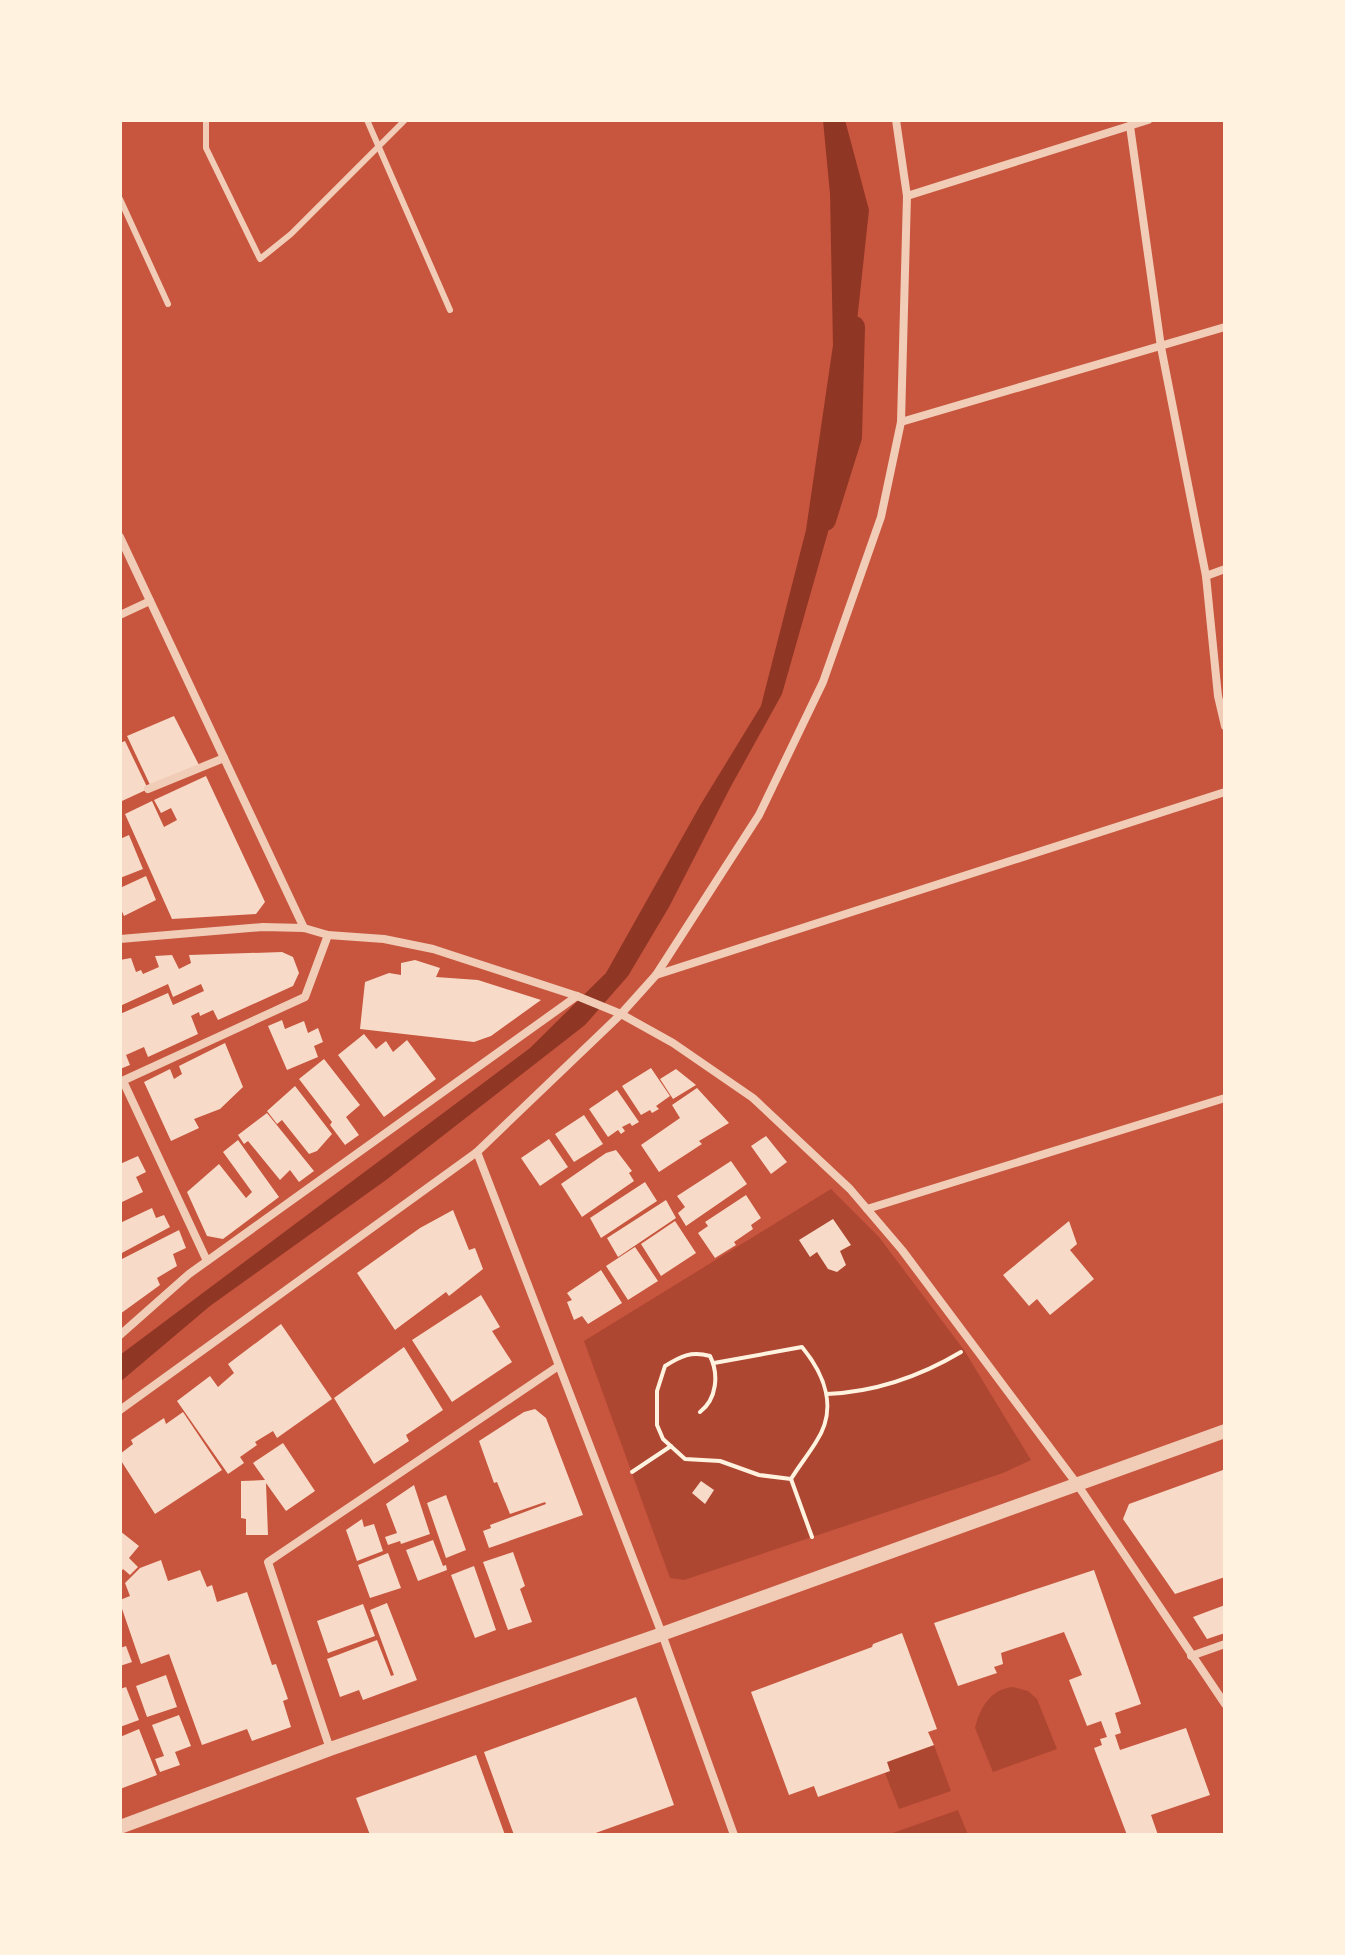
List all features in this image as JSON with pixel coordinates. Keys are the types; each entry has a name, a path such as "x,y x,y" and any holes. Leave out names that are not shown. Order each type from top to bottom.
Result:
{"street":[{"path":"120,1410 477,1152 621,1014 656,975 759,815 823,682 881,517 901,422 907,196 896,120"},
{"path":"907,196 1148,120"},
{"path":"1130,126 1161,347 1206,576 1218,696 1225,726"},
{"path":"901,422 1225,327"},
{"path":"120,537 304,928"},
{"path":"1206,576 1225,569"},
{"path":"120,615 150,601"},
{"path":"148,789 224,758"},
{"path":"656,975 1225,792"},
{"path":"120,939 263,927 304,928 328,935 384,939 433,949 577,996 621,1014 673,1043 753,1098 850,1189 902,1250 1077,1484 1225,1704"},
{"path":"207,1261 122,1081 305,997 328,935"},
{"path":"120,1335 207,1261 577,996"},
{"path":"867,1209 1225,1098"},
{"path":"477,1152 662,1634 734,1835"},
{"path":"330,1749 268,1562 557,1367"},
{"path":"120,1827 330,1749 662,1634 1225,1431"},
{"path":"1191,1656 1225,1644"}],"lane":[{"path":"206,120 206,148 260,259 291,234 405,120"},
{"path":"367,120 450,310"},
{"path":"120,199 168,304"}],"path":[{"path":"714,1363 802,1347 811,1358 830,1402 818,1440 791,1479 812,1537"},
{"path":"827,1394 861,1391 900,1381 930,1370 964,1350"},
{"path":"700,1412 709,1405 716,1378 710,1356 697,1352 685,1354 665,1366 657,1391 657,1425 663,1439 685,1459 720,1461 759,1475 791,1479"},
{"path":"632,1472 671,1446"}],"shaded area":[{"path":"823,120 845,120 869,210 854,349 828,532 782,694 669,907 628,976 585,1025 386,1180 210,1306 120,1382 120,1355 530,1048 606,973 701,804 761,706 806,530 833,345 830,194"},
{"path":"831,1189 879,1237 964,1350 1031,1460 1003,1473 684,1580 670,1578 584,1341"},
{"path":"1013,1687 1028,1691 1037,1699 1057,1749 993,1772 975,1728 988,1700 998,1691"},
{"path":"934,1745 951,1791 899,1809 885,1773 890,1771 887,1762"},
{"path":"958,1810 968,1835 887,1835"}],"building":[{"path":"174,716 199,765 151,787 127,736"},
{"path":"125,741 148,789 122,801 120,743"},
{"path":"206,776 265,902 256,914 172,919 125,814 152,801 164,827 177,820 171,808 161,813 154,800"},
{"path":"129,835 143,869 120,878 120,839"},
{"path":"146,876 156,900 124,916 120,907 120,888"},
{"path":"282,952 293,957 299,973 293,986 218,1020 213,1010 200,1016 199,1012 191,1016 198,1034 148,1057 144,1047 126,1055 130,1065 120,1069 120,1014 168,993 173,1005 204,991 201,984 173,997 168,984 120,1006 120,960 131,958 136,972 141,970 143,974 159,967 155,956 172,955 179,969 191,963 189,955"},
{"path":"415,960 440,968 436,977 478,980 541,1000 491,1036 474,1042 360,1029 365,982 389,973 401,975 401,963"},
{"path":"282,1020 285,1029 304,1021 308,1033 318,1028 323,1042 314,1046 318,1057 287,1070 268,1026"},
{"path":"364,1034 376,1049 386,1041 393,1052 407,1040 436,1079 384,1117 338,1055"},
{"path":"225,1043 243,1087 220,1109 194,1119 199,1128 171,1141 144,1082 170,1069 174,1079 182,1074 179,1066"},
{"path":"324,1059 360,1105 346,1117 359,1135 345,1145 330,1125 332,1122 299,1079"},
{"path":"651,1068 670,1096 656,1106 659,1109 641,1115 622,1086"},
{"path":"676,1069 696,1085 673,1099 660,1079"},
{"path":"295,1086 332,1134 317,1151 309,1154 282,1120 277,1124 267,1111"},
{"path":"697,1088 729,1123 699,1141 702,1144 659,1172 641,1145 680,1118 672,1105"},
{"path":"617,1090 639,1122 632,1126 630,1123 622,1127 625,1131 621,1134 618,1130 608,1137 589,1109"},
{"path":"267,1113 314,1171 299,1182 290,1170 280,1180 248,1141 244,1144 238,1135"},
{"path":"584,1115 603,1144 574,1162 555,1134"},
{"path":"766,1136 787,1162 771,1174 751,1146"},
{"path":"549,1139 568,1167 540,1186 521,1158"},
{"path":"238,1140 279,1197 223,1239 207,1236 187,1192 219,1164 246,1198 252,1192 223,1152"},
{"path":"616,1150 632,1171 629,1173 634,1181 582,1217 561,1184 606,1153"},
{"path":"138,1156 146,1172 136,1177 143,1192 120,1203 120,1164"},
{"path":"731,1161 747,1184 686,1226 678,1213 685,1207 677,1196"},
{"path":"645,1182 657,1201 601,1238 590,1218"},
{"path":"746,1195 761,1218 751,1225 753,1229 734,1242 736,1245 715,1258 698,1233 708,1226 705,1222"},
{"path":"666,1200 676,1218 618,1257 607,1238"},
{"path":"152,1208 156,1218 164,1215 170,1227 120,1254 120,1223"},
{"path":"453,1210 469,1250 475,1248 483,1269 449,1296 446,1292 395,1330 357,1273 420,1228"},
{"path":"833,1219 851,1245 840,1251 846,1265 837,1272 828,1269 817,1252 810,1257 799,1240"},
{"path":"675,1221 696,1253 661,1276 641,1244"},
{"path":"1069,1221 1077,1244 1070,1250 1094,1279 1050,1315 1037,1299 1029,1306 1003,1275"},
{"path":"179,1230 186,1248 173,1254 177,1266 157,1278 160,1285 120,1314 120,1260"},
{"path":"635,1247 658,1281 628,1300 606,1266"},
{"path":"601,1270 622,1303 588,1324 582,1316 574,1320 567,1302 572,1300 567,1293"},
{"path":"481,1295 500,1327 492,1331 512,1362 452,1402 412,1340"},
{"path":"281,1324 332,1399 277,1438 273,1431 255,1442 257,1445 240,1457 244,1463 228,1474 177,1401 210,1376 218,1387 234,1373 228,1364"},
{"path":"404,1347 443,1410 406,1435 409,1441 374,1464 334,1398"},
{"path":"535,1409 546,1418 583,1515 489,1548 483,1531 491,1528 490,1525 546,1504 510,1514 497,1482 494,1483 479,1441 524,1412"},
{"path":"183,1412 222,1470 155,1514 120,1459 120,1454 133,1444 131,1440 164,1418 166,1424"},
{"path":"283,1443 315,1491 286,1511 266,1483 268,1535 246,1535 246,1519 241,1518 241,1481 265,1480 253,1463"},
{"path":"1223,1470 1225,1577 1175,1594 1123,1519 1129,1504"},
{"path":"701,1481 714,1490 705,1504 692,1493"},
{"path":"414,1485 430,1534 388,1545 385,1537 397,1533 386,1504"},
{"path":"446,1495 466,1550 446,1558 427,1503"},
{"path":"362,1519 364,1527 374,1524 383,1551 357,1561 346,1530"},
{"path":"120,1531 139,1546 129,1558 138,1567 130,1575 123,1569 120,1573"},
{"path":"433,1540 447,1570 418,1581 406,1550"},
{"path":"513,1552 525,1586 520,1589 532,1622 508,1630 483,1562"},
{"path":"388,1553 401,1588 370,1598 358,1565"},
{"path":"161,1560 168,1581 200,1570 207,1587 212,1585 217,1602 247,1592 272,1665 276,1664 288,1699 283,1701 291,1727 252,1741 247,1729 202,1745 169,1654 141,1664 120,1603 120,1600 130,1596 125,1583 140,1568"},
{"path":"474,1566 496,1630 475,1638 451,1575"},
{"path":"1094,1570 1141,1704 1115,1713 1121,1733 1115,1735 1120,1750 1186,1728 1210,1795 1151,1815 1158,1835 1127,1835 1094,1748 1102,1745 1100,1739 1107,1737 1101,1721 1087,1726 1069,1680 1082,1675 1064,1632 1001,1653 1003,1664 994,1667 997,1673 958,1686 934,1623"},
{"path":"387,1603 417,1680 363,1700 359,1690 340,1697 327,1659 377,1640 391,1676 394,1675 370,1610"},
{"path":"363,1604 375,1636 328,1653 317,1621"},
{"path":"1225,1605 1225,1633 1207,1639 1193,1617"},
{"path":"902,1633 937,1729 928,1732 934,1745 887,1762 890,1771 818,1797 814,1786 789,1795 751,1692"},
{"path":"126,1646 132,1662 120,1666 120,1648"},
{"path":"166,1675 177,1707 147,1717 136,1686"},
{"path":"126,1687 139,1720 120,1727 120,1689"},
{"path":"636,1697 674,1805 590,1835 514,1835 484,1752"},
{"path":"179,1715 191,1746 175,1752 180,1765 160,1772 155,1759 164,1756 152,1725"},
{"path":"139,1729 157,1775 120,1789 120,1737"},
{"path":"476,1755 505,1835 370,1835 356,1798"}],"waterway":[{"path":"825,520 851,437 854,327"}]}
